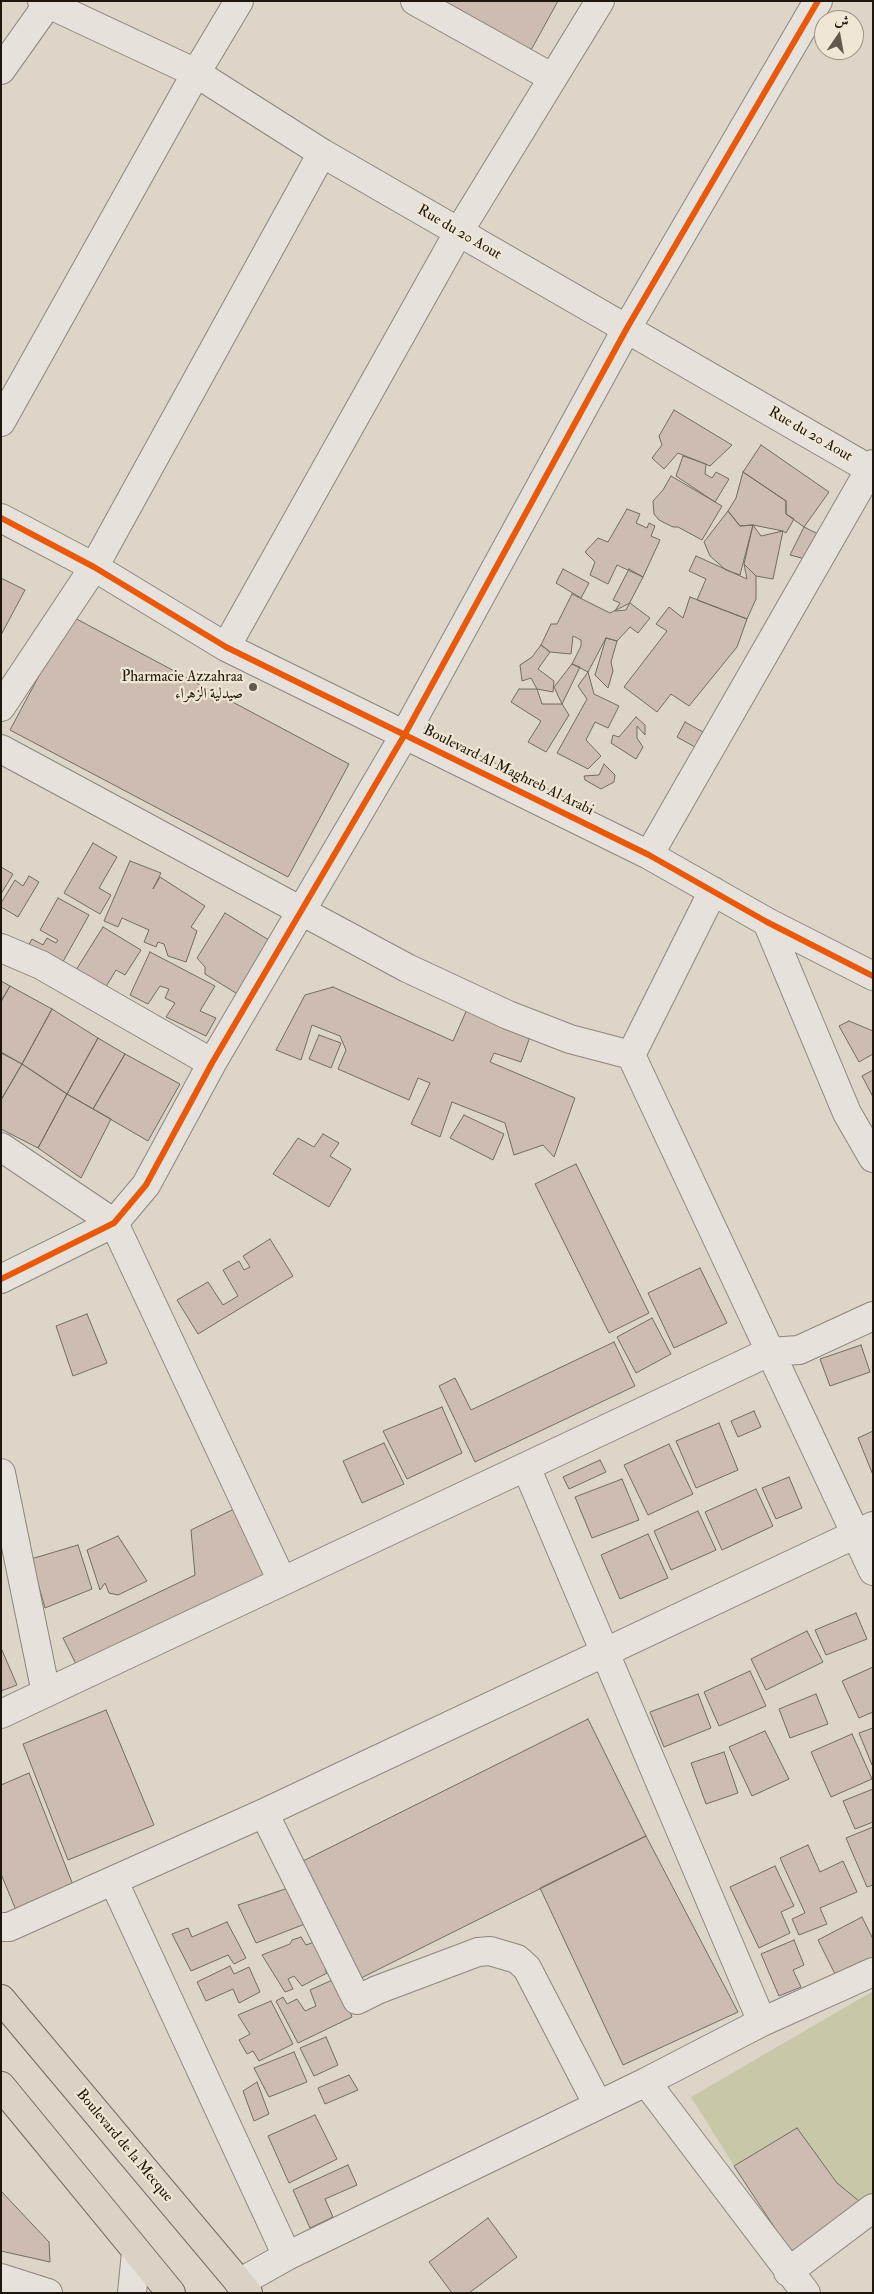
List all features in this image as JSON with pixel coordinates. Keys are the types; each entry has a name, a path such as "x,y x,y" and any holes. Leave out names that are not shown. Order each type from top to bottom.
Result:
{"main road":[{"name":"Boulevard de la Mecque","path":"1,1999 243,2288"},
{"path":"1,2086 171,2293"}],"street":[{"path":"1,422 196,73 239,1"},
{"path":"226,647 458,233 600,1"},
{"path":"1,1279 114,1223 146,1185 212,1063 406,734 627,328 818,1"},
{"path":"1,70 47,2"},
{"name":"Rue du 20 Aout","path":"47,2 196,73 322,153 458,233 872,469"},
{"path":"422,3 553,78"},
{"path":"1,708 94,568 322,153"},
{"path":"649,855 872,469"},
{"name":"Boulevard Al Maghreb Al Arabi","path":"1,518 94,568 226,647 649,855 767,922 872,974"},
{"path":"1,749 407,968 508,1015 570,1039 631,1054"},
{"path":"631,1054 713,891"},
{"path":"767,922 848,1112 873,1158"},
{"path":"1,948 41,966 212,1063"},
{"path":"631,1054 769,1352 864,1530 873,1571"},
{"path":"1,1147 114,1223 282,1582"},
{"path":"1,1714 769,1352 799,1350 873,1316"},
{"path":"526,1467 762,2022"},
{"path":"1,1473 46,1692"},
{"path":"4,1932 264,1813 864,1530"},
{"path":"264,1813 357,2000 377,1990 478,1952 490,1951 517,1959 527,1968 598,2105"},
{"path":"114,1882 287,2256"},
{"path":"243,2288 287,2256 646,2082 762,2022 873,1972"},
{"path":"646,2082 788,2272 806,2293"},
{"path":"788,2272 873,2208"},
{"path":"132,2293 136,2252"},
{"path":"1,2278 48,2293"}],"green space":[{"path":"873,1991 873,2200 865,2206 837,2183 797,2129 734,2166 691,2097"}],"building":[{"path":"446,1 558,1 531,50 444,4"},
{"path":"674,410 732,445 710,466 678,453 664,469 652,458 662,445 659,436"},
{"path":"761,445 829,492 804,527 786,514 786,501 743,472"},
{"path":"683,456 706,464 705,474 712,478 716,472 729,479 715,502 676,476"},
{"path":"743,472 786,501 786,514 794,519 786,533 783,531 761,536 753,525 740,526 728,511 736,498"},
{"path":"671,476 722,506 702,540 678,527 673,527 659,520 654,514 653,501 663,490"},
{"path":"627,509 640,514 636,523 647,528 649,523 655,526 651,536 660,540 643,577 617,565 608,584 590,575 595,562 585,552 598,538 608,542"},
{"path":"728,511 740,526 753,525 740,575 726,570 710,556 704,542"},
{"path":"753,525 783,531 773,579 756,576 744,564"},
{"path":"804,527 830,540 809,560 790,555"},
{"path":"696,556 747,579 744,564 756,576 756,599 747,619 697,600 706,579 689,571"},
{"path":"563,569 589,583 581,598 556,583"},
{"path":"629,569 643,577 626,610 615,611 620,603 613,600"},
{"path":"1,578 25,590 1,635"},
{"path":"572,594 610,613 630,603 650,618 638,633 630,627 617,641 606,638 588,672 572,664 581,646 581,640 573,636 571,654 550,652 541,645 551,624 557,624"},
{"path":"690,597 747,619 737,647 689,706 671,694 657,712 624,687 667,631 656,624 669,607 683,618"},
{"path":"71,616 349,764 288,877 10,730"},
{"path":"606,638 617,641 611,662 613,671 608,688 595,675"},
{"path":"541,645 550,652 538,669 554,681 553,692 537,689 531,678 522,681 520,665 532,657"},
{"path":"572,664 580,667 562,704 554,687"},
{"path":"588,672 594,694 619,706 608,728 595,722 586,740 601,756 588,769 557,753 587,699 578,686"},
{"path":"519,689 537,689 542,704 562,704 569,715 546,752 528,742 541,721 511,702"},
{"path":"636,717 645,725 645,735 637,726 637,738 643,747 636,759 611,743 613,735 619,737"},
{"path":"685,722 703,732 695,747 677,737"},
{"path":"604,764 615,775 614,782 601,789 585,780 584,776 599,775"},
{"path":"93,843 117,857 99,888 111,895 100,914 64,893"},
{"path":"130,861 161,873 153,889 160,877 205,906 191,927 197,931 186,962 168,956 164,944 158,942 156,947 144,942 149,930 122,918 118,927 104,921"},
{"path":"1,867 13,874 1,894"},
{"path":"29,876 39,882 18,917 1,907 1,903 15,880 23,886"},
{"path":"58,898 89,915 60,967 27,948 32,939 43,945 47,938 56,943 58,940 40,930"},
{"path":"225,913 277,945 244,998 205,974 205,967 197,958"},
{"path":"103,927 141,950 125,975 116,970 101,995 71,978"},
{"path":"150,952 215,986 200,1011 216,1018 206,1036 166,1017 175,1003 165,998 169,989 160,986 148,1004 130,995"},
{"path":"1,981 10,986 1,1002"},
{"path":"10,986 52,1009 22,1064 1,1053 1,1001"},
{"path":"333,987 453,1041 468,1007 531,1034 521,1062 494,1053 490,1062 575,1098 554,1157 543,1145 514,1155 505,1123 452,1102 440,1137 411,1124 430,1083 418,1078 409,1100 338,1069 346,1050 340,1036 312,1025 301,1060 276,1050 305,995"},
{"path":"52,1009 98,1038 67,1094 22,1064"},
{"path":"849,1021 873,1031 873,1054 859,1062 839,1026"},
{"path":"319,1035 341,1043 331,1068 309,1059"},
{"path":"98,1038 125,1054 93,1109 67,1094"},
{"path":"1,1052 22,1064 1,1100"},
{"path":"125,1054 180,1084 148,1141 93,1109"},
{"path":"22,1064 67,1094 38,1148 1,1129 1,1100"},
{"path":"873,1070 873,1097 862,1076"},
{"path":"67,1094 111,1119 81,1178 38,1148"},
{"path":"464,1115 504,1134 493,1160 450,1138"},
{"path":"323,1134 339,1143 330,1156 351,1169 329,1207 273,1174 298,1138 314,1147"},
{"path":"576,1164 649,1313 609,1333 535,1184"},
{"path":"270,1239 293,1276 198,1334 177,1300 208,1282 223,1305 238,1296 223,1270 239,1261 244,1270 250,1267 243,1256"},
{"path":"700,1268 727,1323 674,1348 648,1293"},
{"path":"87,1314 107,1363 73,1376 56,1326"},
{"path":"652,1318 671,1354 636,1373 617,1337"},
{"path":"614,1342 635,1386 475,1462 439,1386 455,1378 471,1410"},
{"path":"861,1345 870,1372 830,1386 820,1359"},
{"path":"442,1407 462,1453 407,1479 383,1431"},
{"path":"754,1411 761,1427 738,1437 731,1421"},
{"path":"719,1423 738,1470 696,1488 676,1441"},
{"path":"873,1431 873,1475 858,1438"},
{"path":"384,1443 404,1484 362,1503 343,1461"},
{"path":"669,1444 693,1494 648,1515 624,1465"},
{"path":"600,1460 606,1472 569,1489 563,1477"},
{"path":"789,1477 802,1508 776,1519 762,1488"},
{"path":"622,1479 639,1520 592,1538 575,1497"},
{"path":"756,1489 773,1526 722,1550 705,1512"},
{"path":"234,1509 266,1576 77,1666 63,1638 195,1575 191,1530"},
{"path":"698,1511 716,1550 671,1570 654,1531"},
{"path":"648,1534 668,1578 620,1599 601,1555"},
{"path":"118,1536 147,1581 118,1595 109,1593 105,1583 100,1590 87,1550"},
{"path":"78,1545 92,1589 45,1608 31,1559"},
{"path":"856,1613 867,1639 826,1655 815,1630"},
{"path":"807,1631 823,1662 766,1690 751,1659"},
{"path":"1,1648 17,1685 1,1691"},
{"path":"873,1667 873,1712 859,1718 842,1681"},
{"path":"750,1671 766,1706 719,1726 704,1692"},
{"path":"698,1694 711,1728 664,1747 650,1712"},
{"path":"816,1694 828,1724 790,1738 779,1709"},
{"path":"106,1710 154,1825 68,1860 23,1744"},
{"path":"588,1719 646,1836 355,1981 297,1864"},
{"path":"873,1728 873,1765 872,1765 859,1733"},
{"path":"765,1731 789,1779 752,1796 729,1747"},
{"path":"852,1734 872,1779 831,1797 811,1752"},
{"path":"724,1752 738,1793 706,1804 691,1763"},
{"path":"29,1773 75,1890 18,1915 1,1874 1,1785"},
{"path":"873,1789 873,1822 855,1829 843,1801"},
{"path":"873,1827 873,1885 867,1887 846,1838"},
{"path":"646,1836 738,2012 623,2065 540,1888"},
{"path":"808,1845 820,1872 843,1861 857,1892 820,1908 827,1924 799,1935 792,1919 805,1913 780,1858"},
{"path":"775,1866 794,1906 781,1912 790,1933 759,1948 730,1887"},
{"path":"294,1886 310,1922 256,1943 238,1905"},
{"path":"862,1917 873,1939 873,1958 836,1976 818,1940"},
{"path":"227,1922 246,1958 234,1964 228,1955 191,1971 172,1934 188,1928 192,1937"},
{"path":"301,1937 306,1945 317,1941 331,1965 325,1970 327,1973 302,1986 294,1976 288,1979 293,1989 285,1992 262,1955 290,1944 292,1940"},
{"path":"794,1940 804,1965 793,1970 801,1987 779,1996 761,1954"},
{"path":"230,1966 234,1974 249,1967 260,1992 239,2003 233,1989 206,2001 197,1982"},
{"path":"337,1978 352,2017 298,2043 276,2001 283,1997 287,2004 297,1999 305,2011 316,2006 310,1990"},
{"path":"271,2001 293,2044 259,2061 253,2051 247,2054 239,2040 250,2034 238,2015"},
{"path":"326,2037 338,2065 314,2076 300,2048"},
{"path":"294,2052 307,2082 269,2097 254,2068"},
{"path":"349,2075 358,2090 325,2104 318,2088"},
{"path":"257,2082 269,2114 254,2121 243,2091"},
{"path":"315,2115 337,2159 289,2183 268,2136"},
{"path":"797,2128 837,2183 865,2206 798,2257 782,2239 734,2166"},
{"path":"348,2165 357,2185 325,2199 333,2217 310,2228 293,2190"},
{"path":"1,2191 49,2242 50,2262 1,2251"},
{"path":"488,2218 517,2257 469,2293 452,2293 429,2262"}],"cycle path":[{"path":"1,1279 114,1223 146,1185 212,1063 405,734 627,328 818,1"},
{"path":"1,518 94,567 226,647 649,855 767,922 873,976"}],"place":[{"name":"Pharmacie Azzahraa صيدلية الزهراء","path":"253,687"}]}
